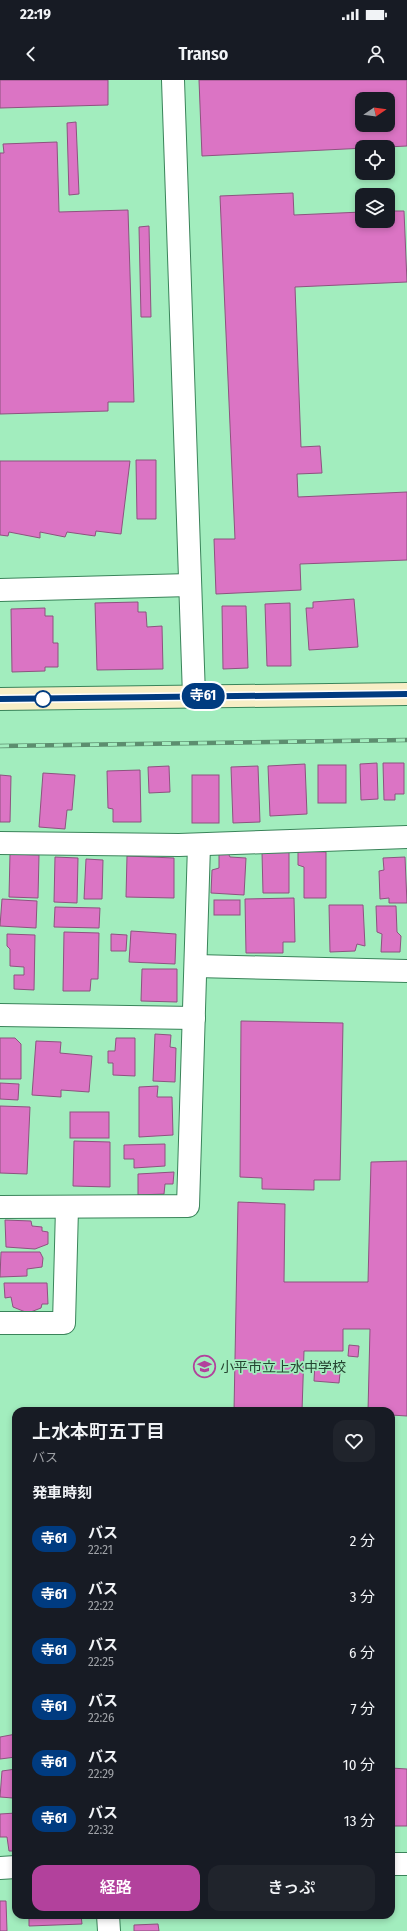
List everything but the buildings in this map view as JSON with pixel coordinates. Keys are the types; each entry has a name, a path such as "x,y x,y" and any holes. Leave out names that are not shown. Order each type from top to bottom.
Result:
{"street":[{"path":"173,80 194,696"},
{"path":"0,590 190,585"},
{"path":"0,699 407,694"},
{"path":"0,843 199,845 407,836"},
{"path":"0,1207 67,1208 188,1206 199,845"},
{"path":"196,966 407,971"},
{"path":"0,1015 194,1018"},
{"path":"0,1323 64,1324 67,1208"},
{"path":"395,1864 407,1864"},
{"path":"0,1868 12,1867"},
{"path":"108,1919 109,1931"}],"railway":[{"path":"0,746 407,740"}],"bus line":[{"name":"寺61","path":"0,699 407,694"}],"place":[{"name":"小平市立上水中学校","path":"204,1367"}]}
